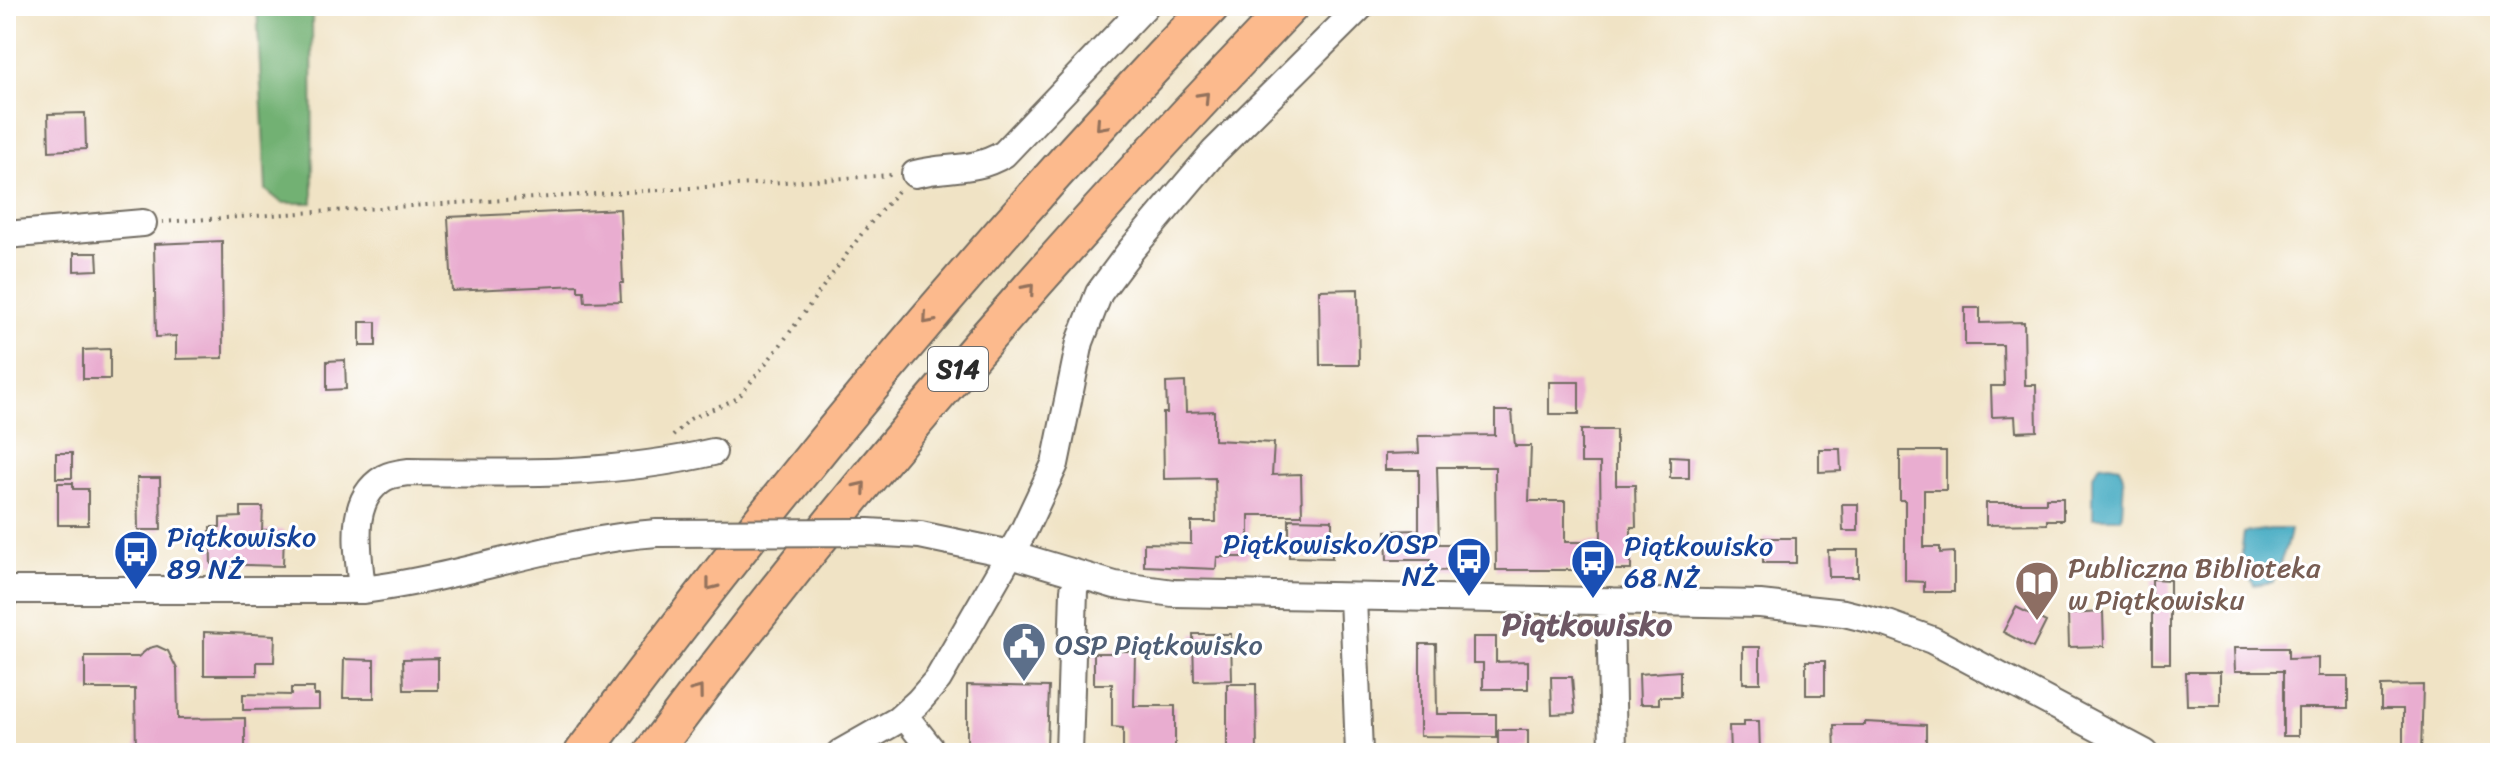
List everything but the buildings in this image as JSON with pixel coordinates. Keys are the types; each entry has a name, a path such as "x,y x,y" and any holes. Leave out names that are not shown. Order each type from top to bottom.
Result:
{"highway":[{"name":"S14","path":"583,753 781,495 909,341 1211,6"},
{"name":"S14","path":"652,753 802,559 956,372 1090,220 1290,6"}],"street":[{"path":"915,174 933,169 970,169 1004,154 1145,6"},
{"path":"840,753 904,715 938,679 1011,554 1055,464 1080,342 1099,293 1214,152 1361,6"},
{"path":"6,235 143,223"},
{"path":"362,590 357,533 359,513 369,492 385,477 409,472 556,473 643,467 713,452"},
{"path":"6,590 362,590 411,584 594,540 657,533 868,532 920,535 1011,554 1089,579 1144,590 1774,605 1844,613 1932,640 2145,753"},
{"path":"1069,753 1074,590"},
{"path":"1353,597 1359,753"},
{"path":"1610,601 1613,753"},
{"path":"904,715 934,753"}],"path":[{"path":"143,223 915,174"},
{"path":"671,438 690,419 738,398 863,232 915,174"}],"green space":[{"path":"257,6 312,6 313,203 282,203 266,190"}],"water":[{"path":"2100,465 2119,466 2124,478 2122,513 2120,518 2093,518 2093,475"},
{"path":"2290,529 2273,582 2254,585 2246,573 2243,560 2244,533"}],"place":[{"name":"Piątkowisko 89 NŻ","path":"136,591"},
{"name":"Piątkowisko/OSP NŻ","path":"1469,598"},
{"name":"Piątkowisko 68 NŻ","path":"1593,600"},
{"name":"Publiczna Biblioteka w Piątkowisku","path":"2037,622"},
{"name":"OSP Piątkowisko","path":"1024,683"}],"district":[{"name":"Piątkowisko","path":"1587,624"}]}
